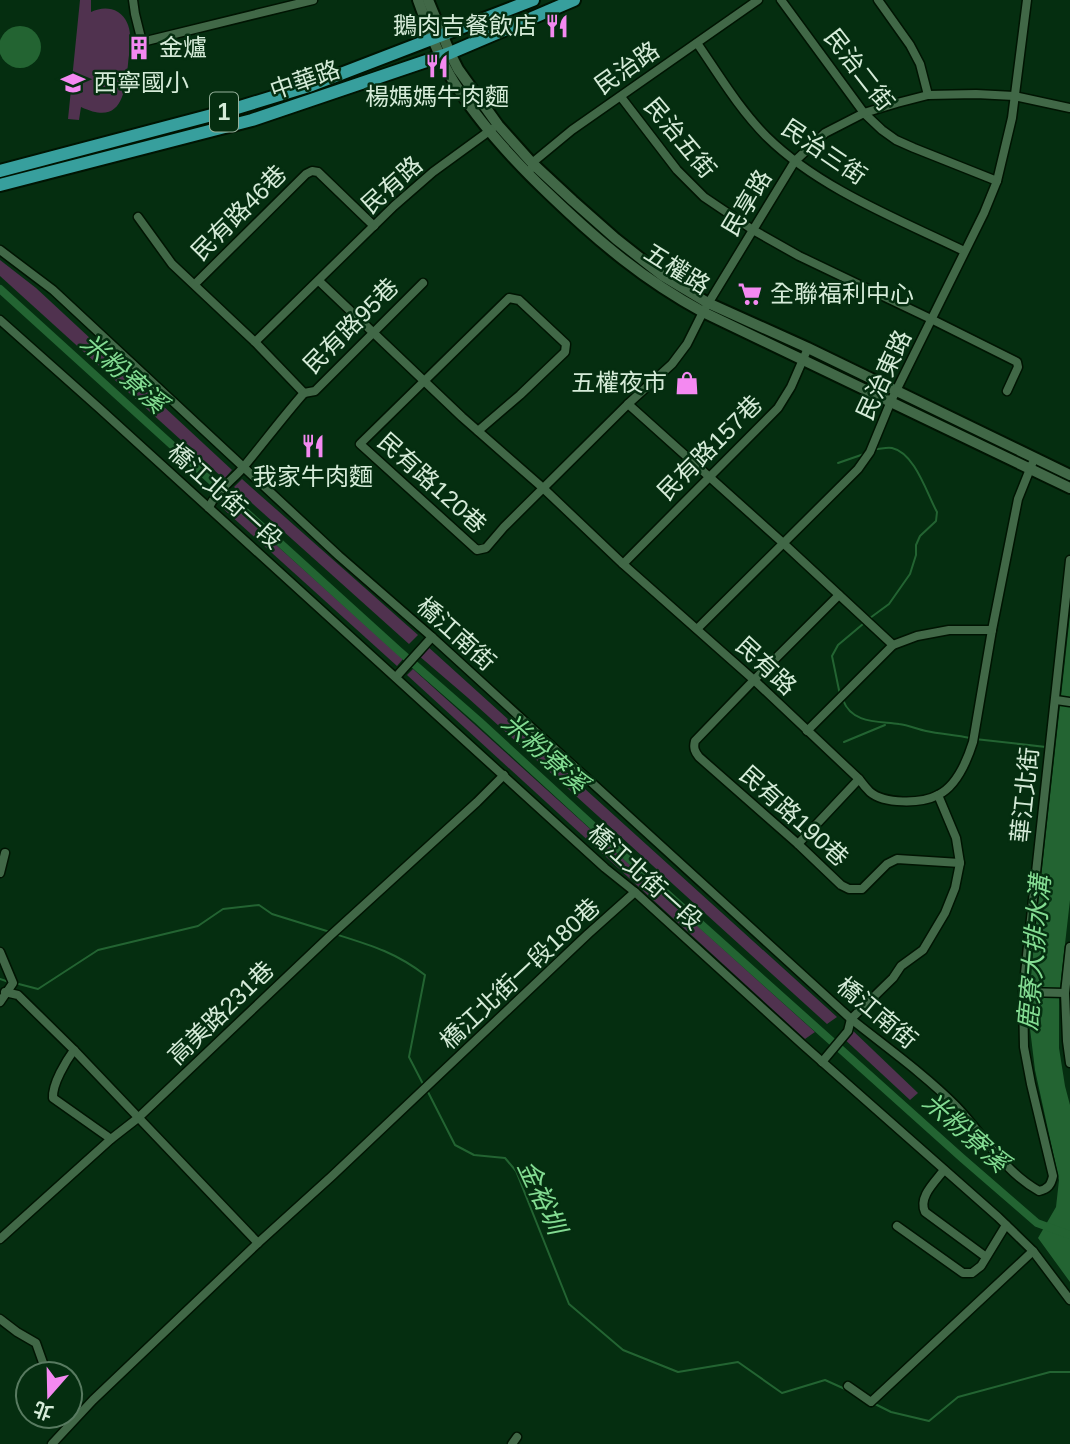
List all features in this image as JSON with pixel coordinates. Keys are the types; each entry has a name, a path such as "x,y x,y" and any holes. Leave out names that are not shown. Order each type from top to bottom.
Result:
{"main road":[{"name":"中華路","path":"0,171 252,104 312,85 533,0"},
{"name":"中華路","path":"0,185 253,120 445,54 574,0"}],"street":[{"path":"133,0 142,42 313,0"},
{"path":"418,0 438,37"},
{"path":"428,0 438,37"},
{"name":"民治路","path":"532,163 572,130 758,0"},
{"name":"民治二街","path":"781,0 864,113 882,130 896,140 997,181"},
{"path":"890,0 880,3 920,64 928,95"},
{"name":"民治東路","path":"697,629 858,469 870,452 894,396 984,214 997,181 1012,118 1027,0"},
{"name":"五權路","path":"438,37 450,75 462,94 532,163 616,239 706,307 803,360 894,396"},
{"name":"民治三街","path":"697,43 745,114 795,161 835,188 964,251"},
{"name":"民享路","path":"543,488 672,364 687,344 706,307 795,161 825,133 864,113 928,95 976,93 1014,96 1070,108"},
{"name":"民治五街","path":"621,97 677,170 704,197 752,230 799,256 1017,362 1018,367 1007,391"},
{"name":"五權路","path":"494,127 530,176 573,216 635,270 679,299 706,307 808,348 894,396 1032,463 1070,488"},
{"name":"民有路","path":"256,342 433,172 494,127"},
{"path":"530,176 532,163"},
{"name":"民有路46巷","path":"195,284 312,171 318,172 374,226"},
{"path":"138,217 172,264 256,342 304,393"},
{"name":"橋江南街","path":"0,250 53,289 339,556 432,637 851,1019 956,1106 1007,1167 1026,1184 1039,1191"},
{"name":"民有路","path":"319,281 478,431 754,680 871,793 896,801 917,801 939,795"},
{"name":"民有路95巷","path":"209,508 304,393 315,391 423,282"},
{"path":"424,381 509,298 519,300 566,344 565,352 520,396 478,431"},
{"name":"橋江北街一段","path":"0,320 399,674 503,775 605,868 1006,1224 1033,1251 1070,1300"},
{"name":"民有路157巷","path":"623,564 778,408 791,387 808,348"},
{"name":"民有路120巷","path":"424,381 360,444 477,551 486,548 543,488"},
{"path":"628,404 892,645"},
{"path":"822,1062 848,1031 851,1019 893,978 901,966 923,950 945,913 955,888 960,863 956,838 939,795 956,779 968,759 1018,499 1032,463"},
{"name":"五權路","path":"1032,463 1070,475"},
{"name":"華江北街","path":"1039,1191 1047,1189 1053,1176 1024,1047 1025,992 1070,560"},
{"path":"754,680 839,595"},
{"path":"807,731 892,645 917,636 949,630 992,630"},
{"path":"399,674 432,637"},
{"name":"民有路190巷","path":"754,680 695,741 694,747 699,757 841,885 849,889 862,889 887,864 897,859 960,863"},
{"path":"1057,700 1070,702"},
{"name":"高美路231巷","path":"0,1239 138,1118 503,775"},
{"path":"798,844 859,779"},
{"path":"0,873 5,853"},
{"name":"橋江北街一段180巷","path":"52,1444 93,1400 258,1242 635,892"},
{"path":"1070,947 1063,993 1070,1063"},
{"path":"0,952 13,982 0,1002"},
{"path":"5,992 18,995 74,1050 258,1242"},
{"path":"1025,992 1063,993"},
{"path":"74,1050 52,1092 53,1098 111,1139"},
{"path":"944,1170 924,1198 922,1206 925,1213 986,1257"},
{"path":"897,1226 963,1273 972,1273 981,1266 1006,1224"},
{"path":"848,1386 872,1402 1033,1251"},
{"path":"0,1319 36,1343 42,1360"}],"shaded area":[{"path":"80,0 91,0 91,12 111,9 118,12 127,22 130,43 125,86 118,104 105,113 81,107 79,120 68,119"},
{"path":"0,260 36,288 232,470 224,479 0,276"},
{"path":"242,479 418,635 409,644 234,487"},
{"path":"224,498 403,659 397,666 219,505"},
{"path":"426,645 837,1017 827,1024 418,655"},
{"path":"413,669 815,1032 805,1039 407,675"},
{"path":"850,1028 918,1093 910,1100 841,1036"}],"water":[{"path":"20,26 35,32 41,47 35,62 20,68 5,62 -1,47 5,32"},
{"name":"鹿寮大排水溝","path":"1070,615 1070,900 1059,997 1059,1048 1070,1105 1070,1282 1038,1238 1056,1207 1059,1180 1035,1070 1027,1004"}],"waterway":[{"name":"米粉寮溪","path":"0,289 962,1158 1037,1223 1070,1235"},
{"path":"870,618 889,604 910,574 916,545 920,536 936,521 937,512 919,475 907,458 892,448 875,449"},
{"path":"838,463 864,454"},
{"path":"840,695 832,656 838,645 863,624"},
{"path":"843,700 847,708 866,720 970,738"},
{"path":"844,742 885,725"},
{"path":"975,739 1046,747"},
{"name":"金裕圳","path":"15,983 38,989 98,950 198,926 223,909 259,905 272,914 330,932"},
{"name":"金裕圳","path":"335,934 393,955 425,975 409,1057 424,1086"},
{"name":"金裕圳","path":"0,979 9,982"},
{"name":"金裕圳","path":"427,1090 455,1145 474,1155 505,1158 516,1171 569,1304 623,1350 678,1372 738,1362 782,1393 825,1380 845,1389"},
{"name":"金裕圳","path":"875,1404 891,1412 929,1421 958,1397 1050,1372 1070,1372"}],"place":[{"name":"鵝肉吉餐飲店","path":"557,26"},
{"name":"金爐","path":"139,48"},
{"name":"楊媽媽牛肉麵","path":"437,66"},
{"name":"西寧國小","path":"73,83"},
{"name":"全聯福利中心","path":"750,294"},
{"name":"五權夜市","path":"687,383"},
{"name":"我家牛肉麵","path":"313,446"}]}
